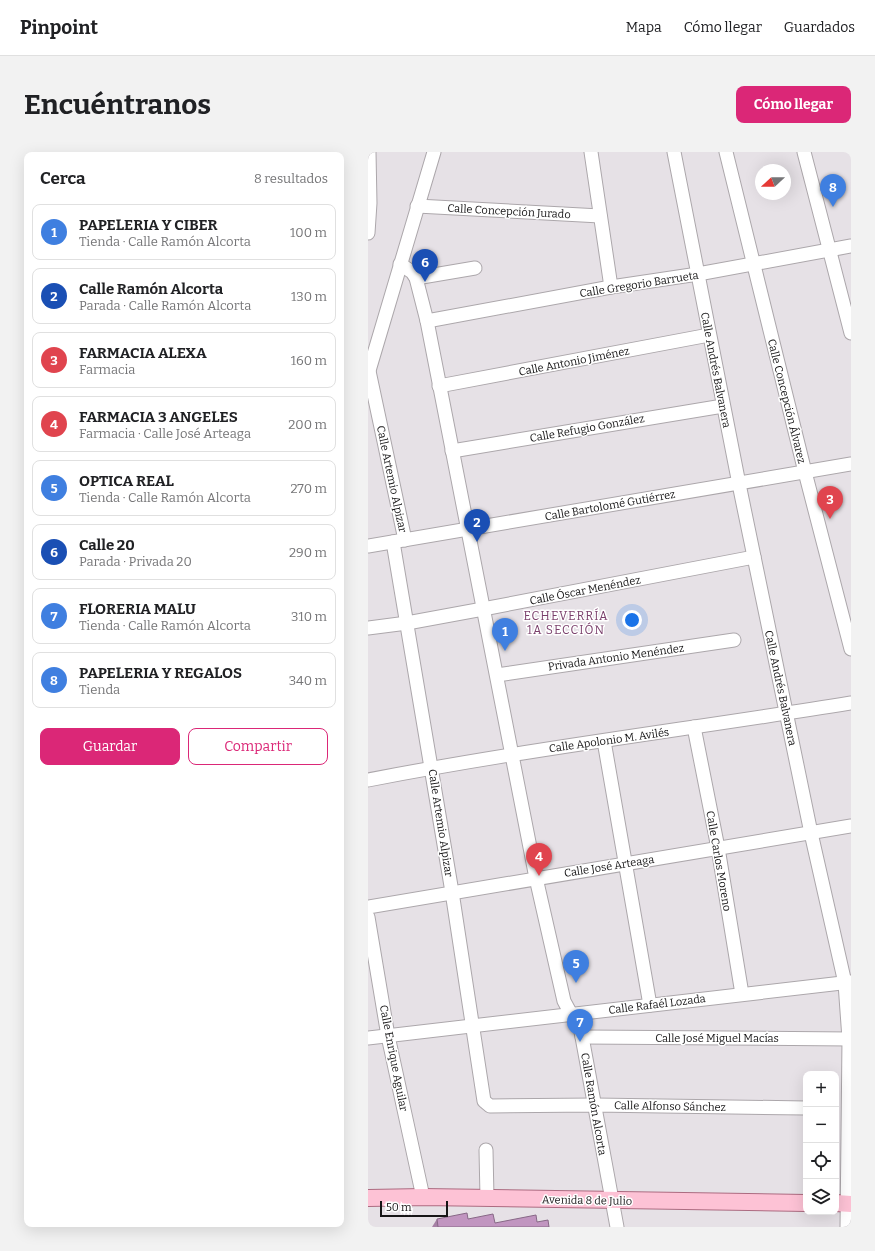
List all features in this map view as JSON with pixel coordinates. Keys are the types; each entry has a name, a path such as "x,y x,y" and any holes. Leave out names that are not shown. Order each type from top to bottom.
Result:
{"main road":[{"name":"Avenida 8 de Julio","path":"368,1198 487,1198 803,1203"}],"street":[{"path":"368,232 370,203 369,152"},
{"path":"368,372 434,152"},
{"path":"591,152 611,287"},
{"name":"Calle Andrés Balvanera","path":"674,152 723,406 786,714 811,833 848,982 850,1039 845,1109 845,1203 847,1227"},
{"name":"Calle Concepción Álvarez","path":"726,152 805,472 851,648"},
{"path":"804,152 851,333"},
{"name":"Calle Concepción Jurado","path":"417,206 600,216"},
{"name":"Calle Gregorio Barrueta","path":"427,321 611,287 698,274 851,246"},
{"path":"400,264 412,272 416,278 475,268"},
{"name":"Calle Ramón Alcorta","path":"416,278 427,321 536,878 564,1002 580,1026 617,1227"},
{"name":"Calle Antonio Jiménez","path":"439,386 709,335"},
{"name":"Calle Artemio Alpizar","path":"368,372 399,541 407,623 452,892 483,1099 486,1104"},
{"name":"Calle Refugio González","path":"452,451 723,406"},
{"name":"Calle Bartolomé Gutiérrez","path":"368,546 851,464"},
{"name":"Calle Óscar Menéndez","path":"368,628 407,623 484,609 754,557"},
{"name":"Privada Antonio Menéndez","path":"497,675 734,640"},
{"name":"Calle Apolonio M. Avilés","path":"368,780 432,767 512,754 786,714 851,703"},
{"name":"Calle Carlos Moreno","path":"694,727 718,848 742,994"},
{"path":"604,741 650,1005"},
{"name":"Calle José Arteaga","path":"368,906 851,826"},
{"name":"Calle Enrique Aguilar","path":"368,917 388,1036 423,1198"},
{"name":"Calle Rafaél Lozada","path":"368,1038 848,982"},
{"name":"Calle José Miguel Macías","path":"582,1037 850,1039"},
{"name":"Calle Alfonso Sánchez","path":"486,1104 490,1106 595,1105 803,1108"},
{"path":"486,1150 487,1198"}],"building":[{"path":"467,1213 468,1219 493,1214 495,1223 536,1215 537,1222 548,1220 549,1227 438,1227 437,1219"}],"place":[{"name":"PAPELERIA Y REGALOS","path":"833,207"},
{"name":"Calle 20","path":"425,282"},
{"name":"FARMACIA ALEXA","path":"830,519"},
{"name":"Calle Ramón Alcorta","path":"477,542"},
{"name":"PAPELERIA Y CIBER","path":"505,651"},
{"name":"FARMACIA 3 ANGELES","path":"539,876"},
{"name":"OPTICA REAL","path":"576,983"},
{"name":"FLORERIA MALU","path":"580,1042"}],"district":[{"name":"ECHEVERRÍA 1A SECCIÓN","path":"566,623"}]}
